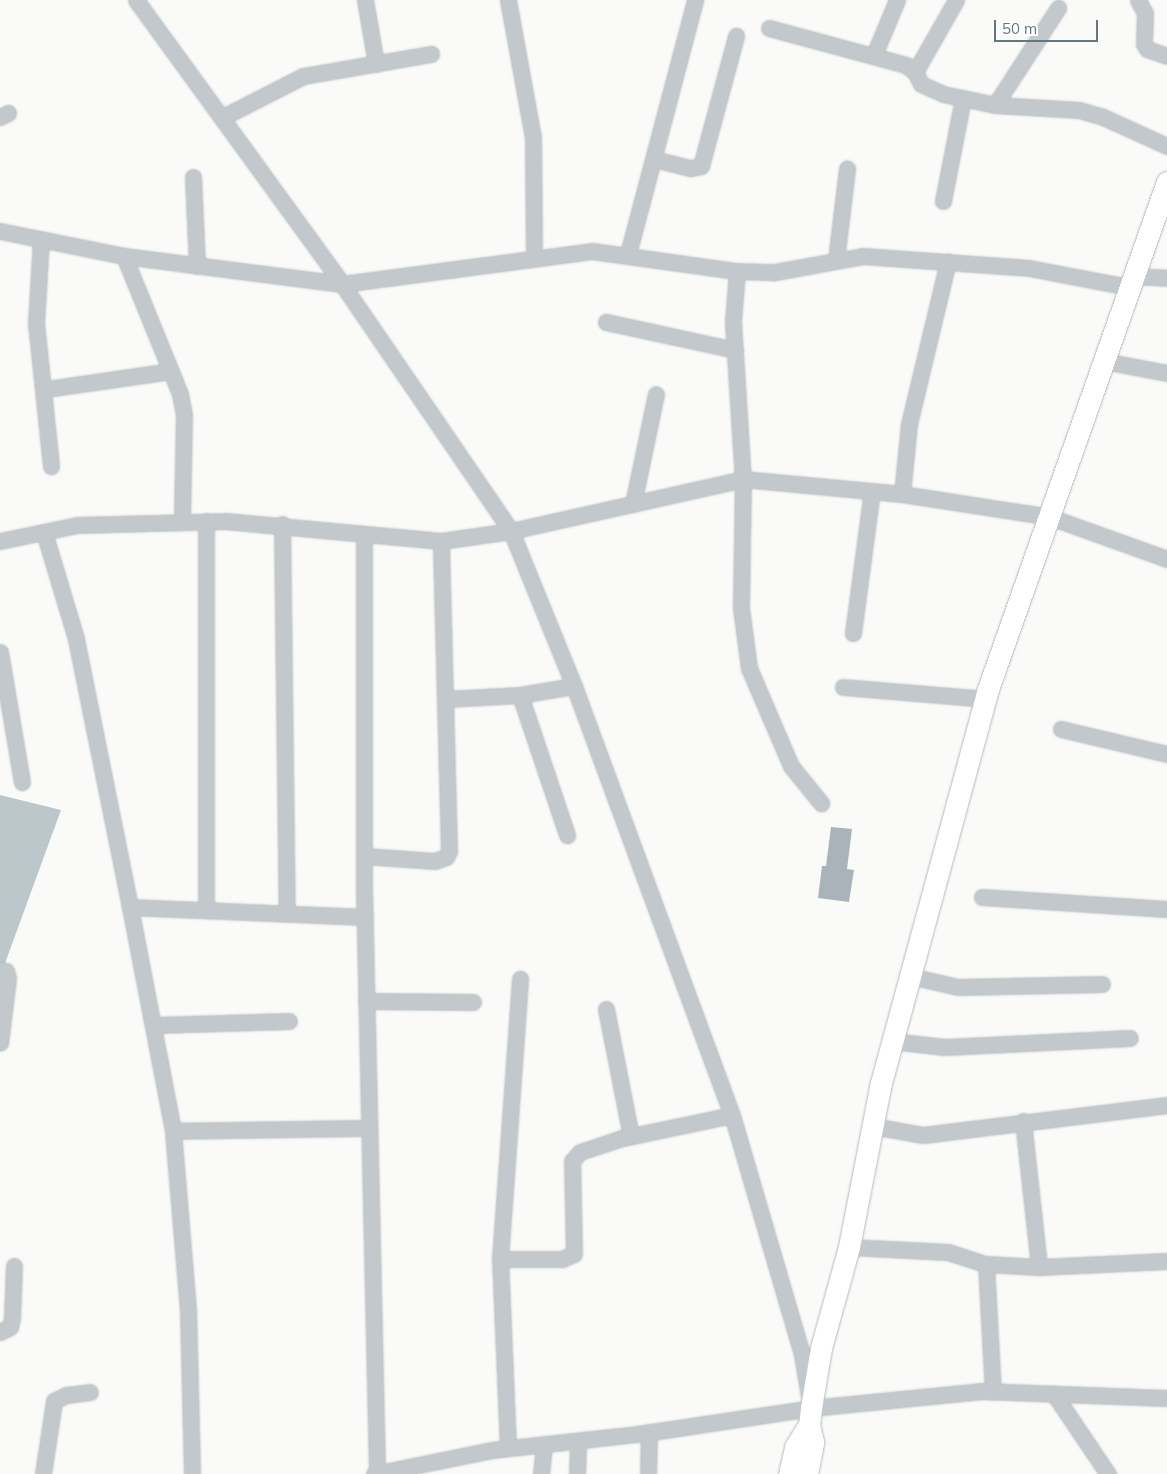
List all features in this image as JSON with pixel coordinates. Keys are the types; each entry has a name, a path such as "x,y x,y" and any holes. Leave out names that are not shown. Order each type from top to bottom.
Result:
{"street":[{"path":"136,0 223,117 342,284 511,531 574,686 732,1115 800,1346 813,1442 807,1474"},
{"path":"365,0 376,64"},
{"path":"508,0 533,137 534,256"},
{"path":"628,254 695,0"},
{"path":"874,55 897,0"},
{"path":"915,72 956,0"},
{"path":"1138,0 1144,13 1144,44 1147,48 1167,56"},
{"path":"995,105 1058,8"},
{"path":"770,28 906,65 915,72 921,84 930,90 995,105 1079,110 1103,117 1167,146"},
{"path":"654,159 691,168 701,166 736,36"},
{"path":"223,117 303,76 431,54"},
{"path":"943,200 964,98"},
{"path":"836,260 847,169"},
{"path":"193,177 197,266"},
{"path":"789,1474 795,1448 810,1417 821,1348 848,1247 872,1126 892,1041 985,699 1167,182"},
{"path":"0,231 124,256 342,284 534,256 592,251 628,254 737,271 776,272 863,256 1029,268 1131,282 1167,278"},
{"path":"42,239 36,309 46,389 51,466"},
{"path":"124,256 171,371 184,415 182,522"},
{"path":"902,494 909,424 948,262"},
{"path":"737,271 733,322 743,479 741,608 749,668 791,766 821,803"},
{"path":"606,322 735,350"},
{"path":"1104,361 1167,373"},
{"path":"46,389 171,371"},
{"path":"633,504 656,394"},
{"path":"0,541 77,525 206,521 282,524 441,541 511,531 743,479 902,494 1050,517 1167,560"},
{"path":"853,633 872,491"},
{"path":"206,521 206,910"},
{"path":"282,524 286,913"},
{"path":"44,532 76,639 154,1025 173,1131 188,1309 192,1474"},
{"path":"364,534 364,856 376,1474 508,1448 810,1417 993,1392 1167,1398"},
{"path":"364,856 435,861 446,857 449,852 441,541"},
{"path":"0,652 22,782"},
{"path":"446,699 520,695 574,686"},
{"path":"843,687 985,699"},
{"path":"520,695 567,835"},
{"path":"1061,729 1167,754"},
{"path":"982,898 1167,909"},
{"path":"130,907 365,918"},
{"path":"0,970 6,971 8,978 0,1043"},
{"path":"910,976 958,987 1102,984"},
{"path":"508,1448 500,1259 520,979"},
{"path":"366,1001 473,1002"},
{"path":"606,1009 631,1136"},
{"path":"154,1025 289,1021"},
{"path":"892,1041 938,1047 1130,1038"},
{"path":"872,1126 923,1134 1167,1105"},
{"path":"500,1259 562,1259 574,1254 574,1156 631,1136 732,1115"},
{"path":"1024,1121 1039,1267"},
{"path":"173,1131 369,1128"},
{"path":"848,1247 948,1252 986,1264 1039,1267 1167,1261"},
{"path":"986,1264 993,1392"},
{"path":"0,1332 10,1327 12,1318 14,1266"},
{"path":"43,1474 54,1401 66,1395 90,1392"},
{"path":"1054,1394 1108,1474"},
{"path":"648,1474 650,1432"},
{"path":"577,1474 578,1440"},
{"path":"542,1474 544,1444"}],"shaded area":[{"path":"0,795 61,810 4,966 0,966"}],"building":[{"path":"831,827 852,829 847,869 854,870 849,902 818,898 822,866 826,866"}]}
